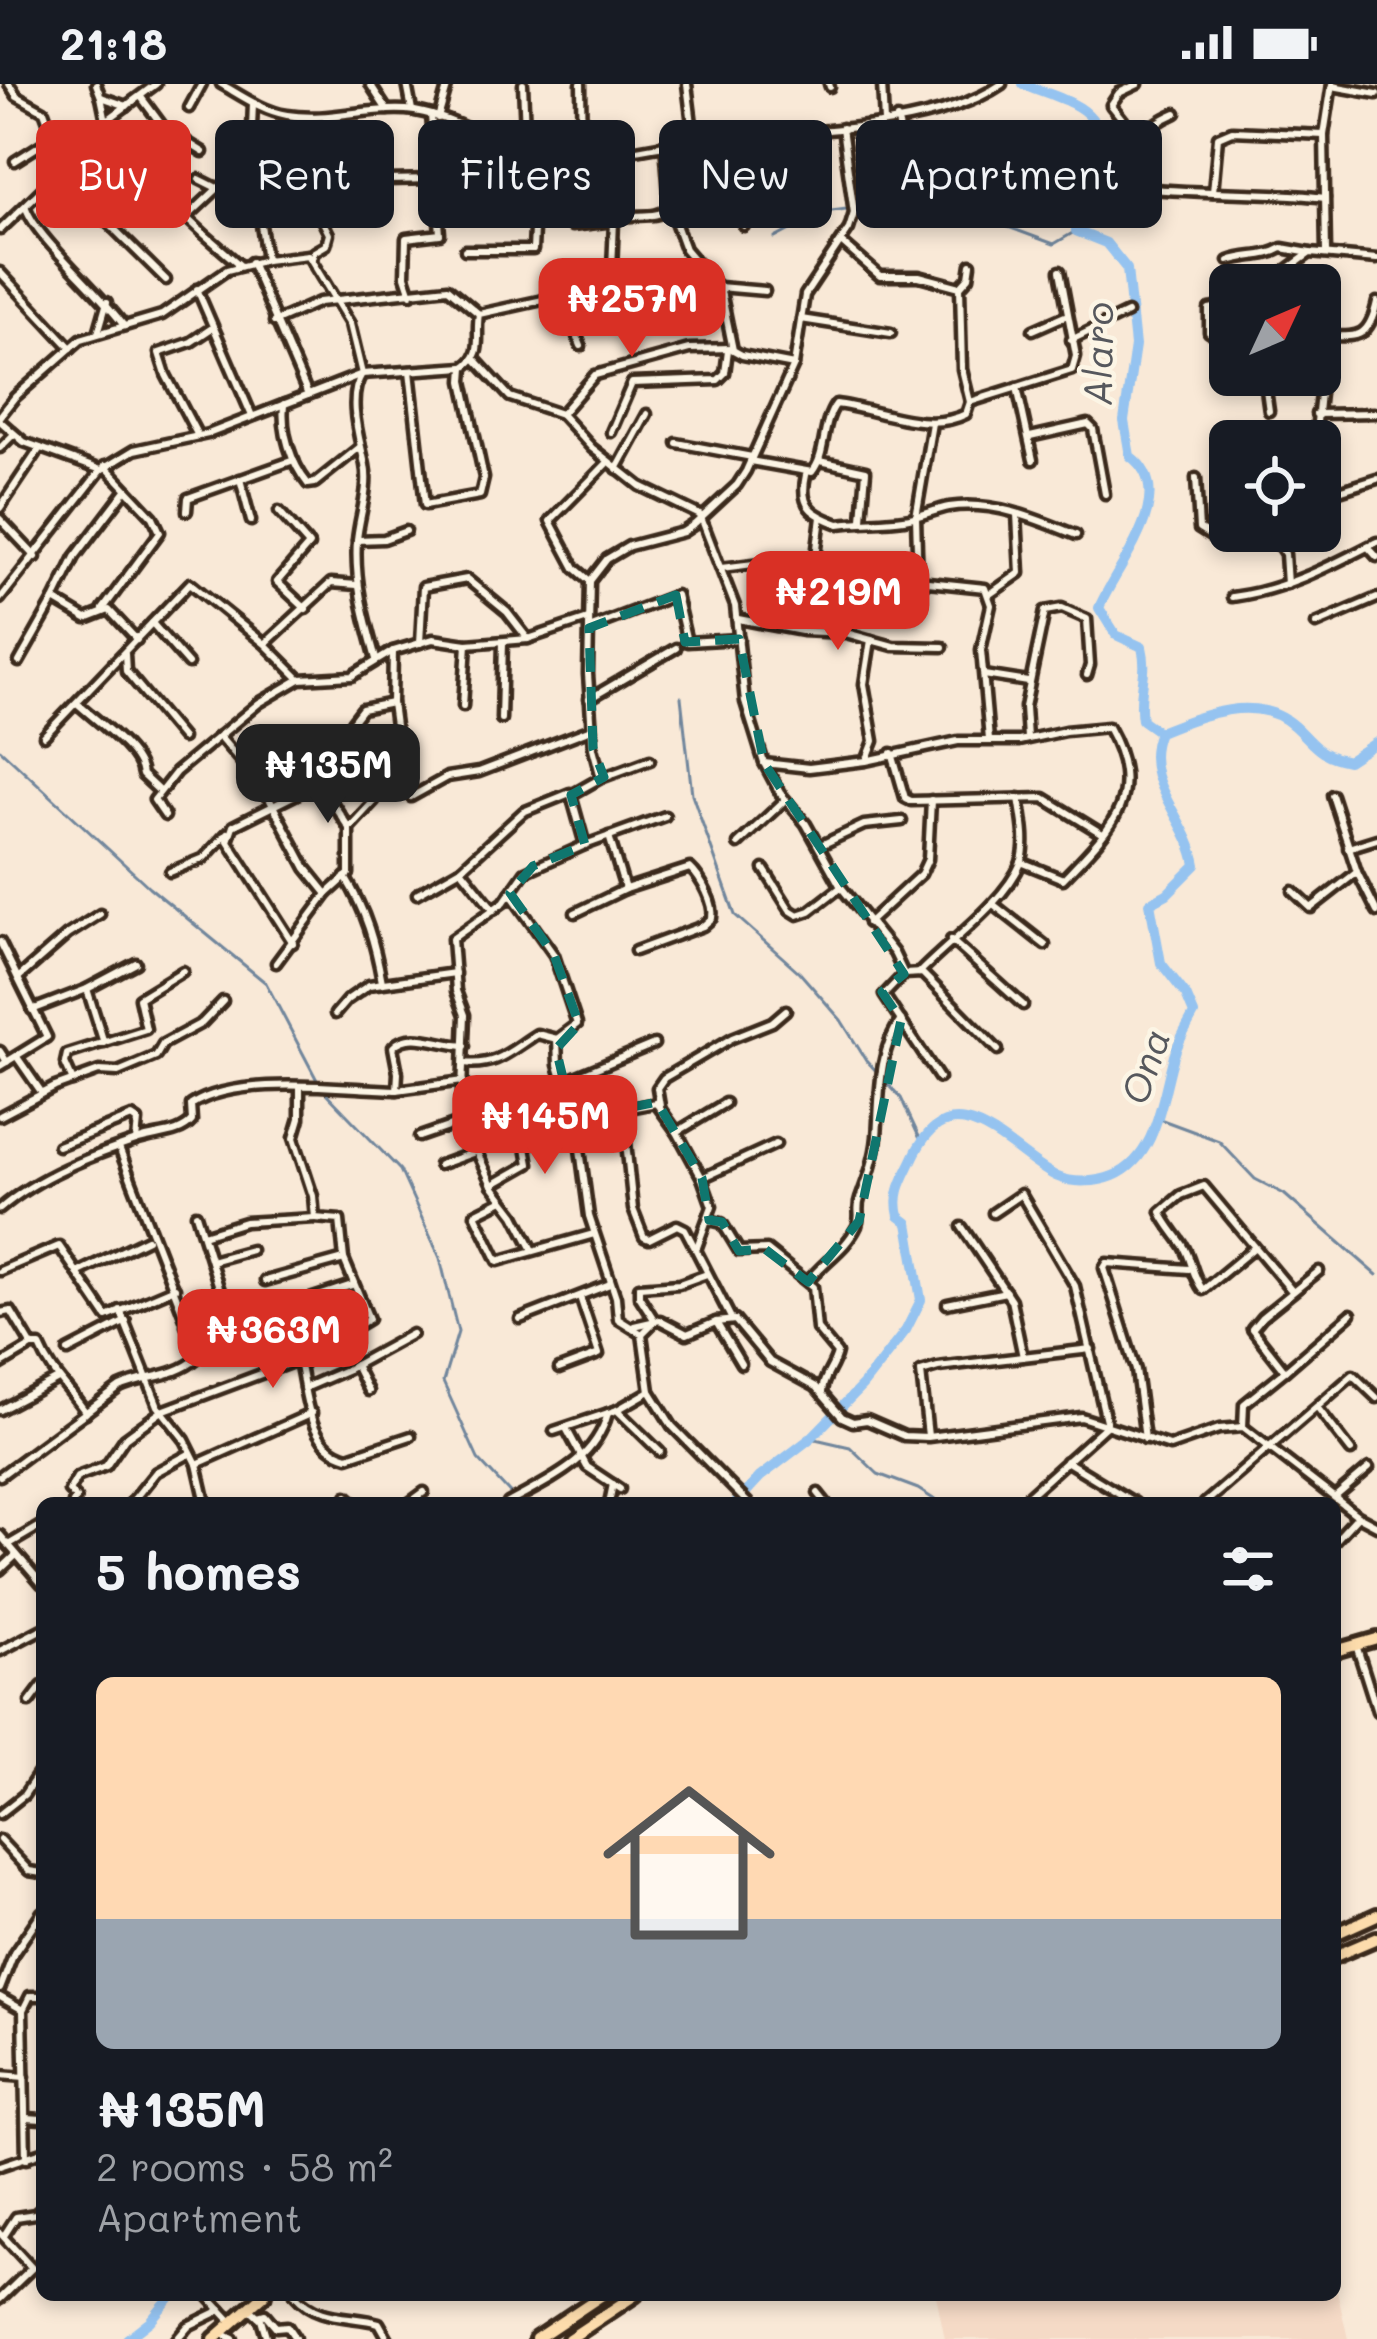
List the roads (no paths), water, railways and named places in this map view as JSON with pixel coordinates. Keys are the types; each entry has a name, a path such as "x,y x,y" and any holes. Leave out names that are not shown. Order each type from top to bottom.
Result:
{"highway":[{"path":"1341,1649 1377,1639"},
{"path":"1341,1931 1377,1915"},
{"path":"1341,1953 1377,1938"},
{"path":"536,2339 593,2301"},
{"path":"569,2339 626,2301"},
{"path":"222,2337 252,2306"}],"street":[{"path":"9,84 17,96 44,111 47,120"},
{"path":"96,84 106,120"},
{"path":"107,120 156,84"},
{"path":"189,109 202,84"},
{"path":"221,84 287,115 412,110 445,120"},
{"path":"370,84 387,110"},
{"path":"407,84 412,110"},
{"path":"435,120 448,84"},
{"path":"525,120 523,84 533,84"},
{"path":"581,84 581,120"},
{"path":"687,84 691,120"},
{"path":"884,120 883,84 893,84"},
{"path":"893,120 974,101 1002,84"},
{"path":"1124,120 1112,105 1119,93 1138,84"},
{"path":"1326,254 1324,135 1332,85 1377,94"},
{"path":"141,97 164,128 202,152"},
{"path":"101,98 127,106"},
{"path":"250,120 253,103"},
{"path":"1162,120 1176,113"},
{"path":"832,130 856,126"},
{"path":"602,778 591,729 590,581 607,559 628,546 683,532 737,485 794,365 806,295 854,213 842,128"},
{"path":"1214,192 1218,137 1232,131 1324,135"},
{"path":"15,161 36,148"},
{"path":"313,256 329,234 313,202 314,192 363,170 386,180 418,179"},
{"path":"199,178 215,187"},
{"path":"191,213 215,190"},
{"path":"1162,191 1325,198"},
{"path":"0,230 36,197"},
{"path":"26,208 124,326"},
{"path":"191,222 242,266"},
{"path":"114,228 166,280"},
{"path":"262,228 266,260"},
{"path":"411,294 405,276 406,238 440,233 440,228"},
{"path":"465,250 533,250 534,228"},
{"path":"479,314 561,296 612,268 614,228"},
{"path":"611,432 632,383 718,380 725,373 730,349 718,287 686,249 678,228"},
{"path":"841,242 880,276 919,276 960,286"},
{"path":"1229,262 1247,255 1270,255 1282,248 1377,260"},
{"path":"54,600 86,619 102,610 160,532 153,517 103,468 40,448 14,434 0,419 15,397 71,347 97,334 162,315 196,288 251,262 302,253 313,256 350,324 362,374"},
{"path":"1295,264 1310,253"},
{"path":"251,262 308,395"},
{"path":"677,443 806,474 818,468 829,414 836,404 932,424 966,415 970,402 962,369 960,286 969,277 971,264"},
{"path":"970,402 1072,370 1076,356 1060,271"},
{"path":"0,272 71,347"},
{"path":"718,287 764,291"},
{"path":"196,288 252,416"},
{"path":"274,322 296,309 334,300 451,288 479,314"},
{"path":"561,296 581,346"},
{"path":"97,334 107,302"},
{"path":"1341,337 1358,337 1371,326 1377,302"},
{"path":"479,314 476,360 510,397 561,415 640,486 700,515 738,619 745,702 764,764 841,887 894,953 904,974"},
{"path":"1072,340 1127,314"},
{"path":"1033,330 1065,316"},
{"path":"801,319 891,333"},
{"path":"198,436 159,352 191,342 212,328"},
{"path":"561,415 595,375 688,350 730,349 742,356 794,365"},
{"path":"0,598 103,468 134,450 198,436 362,374 464,368 476,360"},
{"path":"410,370 424,505 466,500 484,491 464,368"},
{"path":"362,374 356,382 360,447 366,467 357,540 358,585 376,659"},
{"path":"1018,387 1033,460"},
{"path":"1267,396 1269,411"},
{"path":"1316,420 1318,396"},
{"path":"284,404 286,434 304,481 315,483 360,447"},
{"path":"1316,414 1377,413"},
{"path":"617,469 647,414"},
{"path":"918,583 916,517 932,424"},
{"path":"1030,437 1088,424 1093,429 1105,494"},
{"path":"0,448 14,434"},
{"path":"0,508 40,448"},
{"path":"187,512 188,498 294,460"},
{"path":"820,461 866,471 862,519"},
{"path":"590,581 575,568 550,521 608,462"},
{"path":"806,474 802,500 821,517 839,524 916,517 958,506 1016,514 1076,535"},
{"path":"1196,478 1199,529 1209,538"},
{"path":"1341,490 1377,478"},
{"path":"240,479 251,521"},
{"path":"19,662 75,557 125,490"},
{"path":"279,511 308,545 277,582 306,609"},
{"path":"990,593 1020,573 1016,514"},
{"path":"815,564 821,517"},
{"path":"0,519 36,557"},
{"path":"357,540 384,539 406,531"},
{"path":"1232,597 1287,584 1373,544 1377,557"},
{"path":"1284,552 1287,584"},
{"path":"721,568 762,563"},
{"path":"839,577 852,574 979,585 990,593"},
{"path":"420,643 423,587 467,578 507,612 528,639"},
{"path":"44,736 190,583 265,644 300,680"},
{"path":"265,644 331,583 358,585"},
{"path":"989,740 981,650 990,593"},
{"path":"165,816 155,803 159,790 260,703 300,680 352,676 393,650 451,640 467,644 528,639 676,596 687,642 739,639"},
{"path":"1316,625 1377,598"},
{"path":"1027,738 1029,682 1040,619 1049,609 1069,610 1087,619 1087,675"},
{"path":"102,610 115,614 138,640"},
{"path":"738,619 802,631 830,631 893,646 943,647"},
{"path":"152,623 188,664"},
{"path":"866,761 874,741 865,684 871,640"},
{"path":"501,719 502,642"},
{"path":"463,706 467,644"},
{"path":"590,699 676,648"},
{"path":"393,650 392,704 401,771"},
{"path":"125,654 126,671 182,738"},
{"path":"984,675 1029,682"},
{"path":"77,703 130,749 141,763 142,775 159,790"},
{"path":"349,828 374,801 352,722 362,710 392,704"},
{"path":"764,764 783,762 801,769 989,740 1013,742 1098,725 1110,730 1125,771 1123,806 1064,879 1022,862"},
{"path":"411,797 447,777 479,772 591,729"},
{"path":"220,736 260,782 306,868 327,894"},
{"path":"892,753 904,798 1044,798 1102,833"},
{"path":"170,872 204,858 233,826 311,787 327,766 358,755"},
{"path":"417,894 460,868 523,812 650,760"},
{"path":"277,963 350,867 349,828 317,780"},
{"path":"573,792 571,800 585,845"},
{"path":"1331,795 1357,872 1377,912"},
{"path":"939,1078 884,994 904,974 919,973 993,904 1022,862 1024,823 1019,798"},
{"path":"738,844 785,800"},
{"path":"868,923 921,874 928,859 931,800"},
{"path":"533,1250 475,1152 463,1081 464,1006 456,991 455,934 494,910 532,866 665,816"},
{"path":"819,846 864,825 902,821"},
{"path":"233,826 228,842 293,943"},
{"path":"609,836 625,889"},
{"path":"1348,848 1377,838"},
{"path":"460,868 494,910"},
{"path":"575,913 625,889 690,868 714,910 712,918 703,926 634,951"},
{"path":"764,869 798,915 841,887"},
{"path":"1293,891 1311,908 1357,872"},
{"path":"345,877 361,902 375,940 382,982"},
{"path":"510,893 561,969 577,1024 556,1039"},
{"path":"993,904 1045,945"},
{"path":"18,978 67,934 100,914"},
{"path":"951,940 1023,1005"},
{"path":"0,942 45,1042 3,1064 0,1051"},
{"path":"32,1010 136,963"},
{"path":"73,1081 65,1063 67,1054 146,1030 139,998 183,970"},
{"path":"334,1014 353,994 382,982 455,973"},
{"path":"919,973 998,1050"},
{"path":"87,989 104,1043"},
{"path":"0,1116 41,1093 98,1071 118,1072 156,1057 163,1044 202,1023 223,1001"},
{"path":"696,1250 712,1206 702,1178 660,1106 657,1088 664,1078 732,1038 772,1022 786,1010"},
{"path":"808,1282 851,1236 859,1220 859,1202 876,1140 880,1084 892,1034 901,1021"},
{"path":"464,1063 492,1063 512,1055 537,1034 556,1039"},
{"path":"397,1090 392,1047 400,1038 465,1046"},
{"path":"556,1039 594,1234 618,1319 627,1328 660,1320 687,1334 730,1318"},
{"path":"491,1185 529,1164 518,1093 563,1082 654,1044"},
{"path":"17,1057 41,1093"},
{"path":"0,1209 48,1176 136,1141 186,1128 192,1121 191,1105 209,1095 233,1089 397,1090 463,1081"},
{"path":"300,1088 294,1138 313,1196 315,1218"},
{"path":"573,1119 653,1103 660,1106"},
{"path":"677,1132 725,1103"},
{"path":"58,1146 132,1117 138,1121 136,1141"},
{"path":"419,1137 468,1120"},
{"path":"626,1142 633,1209 644,1237 677,1226 685,1229 730,1318 770,1362 822,1393 842,1417 867,1420 904,1436 928,1437 1082,1417 1171,1446 1219,1429 1243,1427 1335,1497 1369,1468"},
{"path":"702,1178 776,1144"},
{"path":"0,1475 120,1387 194,1362 196,1347 119,1148"},
{"path":"439,1165 475,1152"},
{"path":"1255,1247 1203,1290 1189,1269 1186,1250 1161,1212 1199,1186 1221,1202 1292,1291"},
{"path":"993,1213 1022,1194 1065,1265 1091,1349 1107,1425"},
{"path":"503,1200 475,1214 498,1261 594,1234"},
{"path":"196,1214 228,1316"},
{"path":"75,1497 69,1491 76,1477 106,1466 125,1438 162,1411 298,1360 369,1319 344,1259 340,1220 259,1220 203,1234"},
{"path":"709,1220 722,1223 739,1251 767,1250 815,1291 817,1329 837,1353 822,1393"},
{"path":"962,1227 1006,1292 1023,1357"},
{"path":"77,1273 147,1240"},
{"path":"0,1271 59,1246 107,1317 175,1288"},
{"path":"211,1262 251,1250"},
{"path":"265,1281 344,1259"},
{"path":"1145,1439 1136,1370 1104,1268 1107,1263 1189,1269"},
{"path":"1285,1371 1252,1329 1319,1271"},
{"path":"655,1322 638,1286 679,1284 707,1274"},
{"path":"187,1325 276,1310 354,1284"},
{"path":"520,1319 610,1284"},
{"path":"947,1304 1006,1292"},
{"path":"559,1369 599,1354 580,1297"},
{"path":"120,1310 162,1411 197,1464 205,1497"},
{"path":"276,1310 296,1347 322,1441 348,1456 411,1436"},
{"path":"0,1312 11,1311 32,1346"},
{"path":"1243,1427 1244,1404 1352,1314"},
{"path":"68,1351 126,1322"},
{"path":"642,1334 655,1322"},
{"path":"716,1322 741,1364"},
{"path":"634,1327 642,1334 650,1391 672,1426 743,1497"},
{"path":"304,1388 412,1334"},
{"path":"0,1365 40,1346 58,1379 86,1413"},
{"path":"928,1437 921,1372 938,1366 1091,1349"},
{"path":"355,1365 368,1391"},
{"path":"1212,1497 1353,1375 1377,1398"},
{"path":"0,1411 58,1379"},
{"path":"554,1431 613,1411 650,1391"},
{"path":"1316,1407 1351,1451"},
{"path":"613,1411 660,1452"},
{"path":"519,1497 568,1471 596,1442 613,1411"},
{"path":"197,1464 312,1413"},
{"path":"1028,1497 1107,1425"},
{"path":"566,1428 587,1467 616,1487 612,1497"},
{"path":"135,1497 156,1472 191,1454"},
{"path":"1066,1461 1126,1497"},
{"path":"417,1497 424,1492"},
{"path":"818,1493 821,1497"},
{"path":"1341,1502 1377,1526"},
{"path":"1341,1534 1358,1516"},
{"path":"8,1545 36,1529"},
{"path":"0,1535 36,1578"},
{"path":"0,1570 14,1556"},
{"path":"0,1651 36,1632"},
{"path":"1356,1645 1377,1711"},
{"path":"31,1702 36,1695"},
{"path":"0,1814 24,1795 36,1777"},
{"path":"0,1840 36,1872"},
{"path":"23,2010 0,1993 14,1953 36,1921"},
{"path":"26,2158 23,2010 30,1996 36,1996"},
{"path":"0,2075 25,2077"},
{"path":"27,2118 36,2119"},
{"path":"0,2165 36,2154"},
{"path":"0,2299 32,2268 2,2234 16,2217 36,2213"},
{"path":"213,2301 232,2323"},
{"path":"302,2301 332,2317 379,2324 388,2339"},
{"path":"252,2306 276,2326 287,2326 295,2338"},
{"path":"252,2306 265,2338"},
{"path":"177,2339 188,2326 221,2310"}],"waterway":[{"name":"Alaro","path":"1023,84 1089,115 1101,141 1102,187 1077,212 1076,231 1106,243 1127,269 1135,346 1124,421 1130,456 1144,472 1149,490 1140,530 1099,608 1116,635 1142,647 1142,720 1159,732"},
{"path":"775,238 824,212 884,204 981,217 1054,244 1076,231"},
{"path":"681,697 692,794 735,915 799,972 841,1020 866,1060 901,1098 921,1141"},
{"name":"Ona","path":"742,1497 811,1438 863,1385 906,1330 921,1300 908,1223 899,1216 897,1200 914,1156 930,1132 947,1121 966,1121 985,1128 1058,1177 1078,1181 1113,1176 1128,1167 1149,1140 1176,1050 1194,1014 1186,995 1161,963 1150,903 1167,894 1196,865 1155,767 1159,732 1210,714 1246,709 1279,716 1318,749 1338,759 1348,761 1377,742"},
{"path":"0,749 149,887 266,983 318,1082"},
{"path":"323,1090 400,1170 440,1258 458,1332 443,1382 478,1459 513,1497"},
{"path":"1157,1118 1219,1141 1255,1179 1284,1194 1377,1275"},
{"path":"811,1438 850,1447 878,1474 930,1497"},
{"name":"Ona","path":"127,2339 167,2301"}]}
